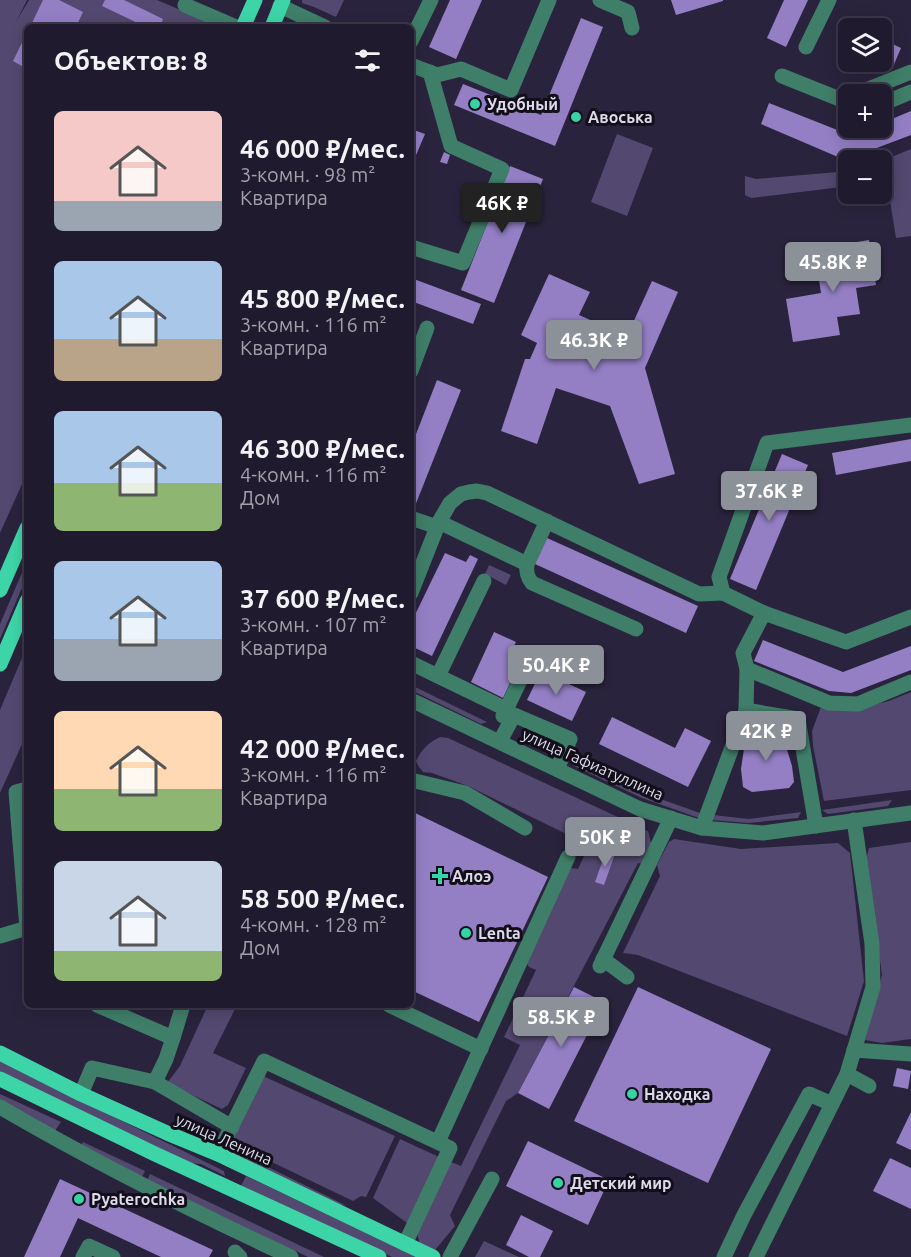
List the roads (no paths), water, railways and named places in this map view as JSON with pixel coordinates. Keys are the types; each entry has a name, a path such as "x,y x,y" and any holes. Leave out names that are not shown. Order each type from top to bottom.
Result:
{"main road":[{"path":"244,24 255,0"},
{"path":"273,24 282,3"},
{"path":"0,590 24,535"},
{"path":"0,664 24,609"},
{"name":"улица Ленина","path":"0,1053 81,1094 218,1154 433,1257"},
{"path":"0,1079 155,1154 378,1257"},
{"path":"230,1187 241,1165"}],"street":[{"path":"414,35 431,0"},
{"path":"414,66 437,75 461,69 511,90 549,0"},
{"path":"600,0 628,12 632,28"},
{"path":"806,47 829,0"},
{"path":"282,3 320,24"},
{"path":"185,5 229,24"},
{"path":"414,248 463,263 502,169 451,146 430,72"},
{"path":"884,84 911,72"},
{"path":"782,76 838,96"},
{"path":"892,100 911,92"},
{"path":"414,362 427,328"},
{"path":"723,593 719,577 767,443 911,425"},
{"path":"414,585 438,525 450,503 461,494 477,491 487,493 699,594 723,593 764,613 846,642 911,617"},
{"path":"414,519 438,525 527,564"},
{"path":"547,521 527,564 527,575 532,582 636,629"},
{"path":"438,676 484,581"},
{"path":"702,828 746,710 747,669 743,653 764,613"},
{"path":"414,664 506,709"},
{"path":"496,740 506,709 526,668"},
{"path":"747,669 829,703 858,704 911,682"},
{"name":"улица Гафиатуллина","path":"414,701 640,809 702,828 763,833 911,813"},
{"path":"746,710 798,719 816,826"},
{"path":"496,740 514,715 570,739 556,768"},
{"path":"414,781 465,793 525,828"},
{"path":"24,790 16,792 24,892"},
{"path":"627,977 601,963 671,818"},
{"path":"756,1257 847,1074 873,987 872,944 854,820"},
{"path":"438,1142 568,856"},
{"path":"0,936 24,930"},
{"path":"104,1008 173,1038"},
{"path":"155,1082 166,1059 182,1008"},
{"path":"395,1008 481,1049"},
{"path":"854,1050 911,1054"},
{"path":"218,1154 264,1061 438,1142 450,1148 405,1244"},
{"path":"81,1094 92,1068 155,1082 232,1127"},
{"path":"847,1074 869,1086"},
{"path":"724,1257 809,1094 832,1104"},
{"path":"0,1107 61,1143 224,1226 291,1257"},
{"path":"450,1257 492,1179"},
{"path":"83,1257 89,1246 113,1257"}],"place":[{"name":"Удобный","path":"475,104"},
{"name":"Авоська","path":"576,117"},
{"name":"Алоэ","path":"440,876"},
{"name":"Lenta","path":"466,933"},
{"name":"Находка","path":"632,1094"},
{"name":"Детский мир","path":"558,1183"},
{"name":"Pyaterochka","path":"79,1199"}]}
